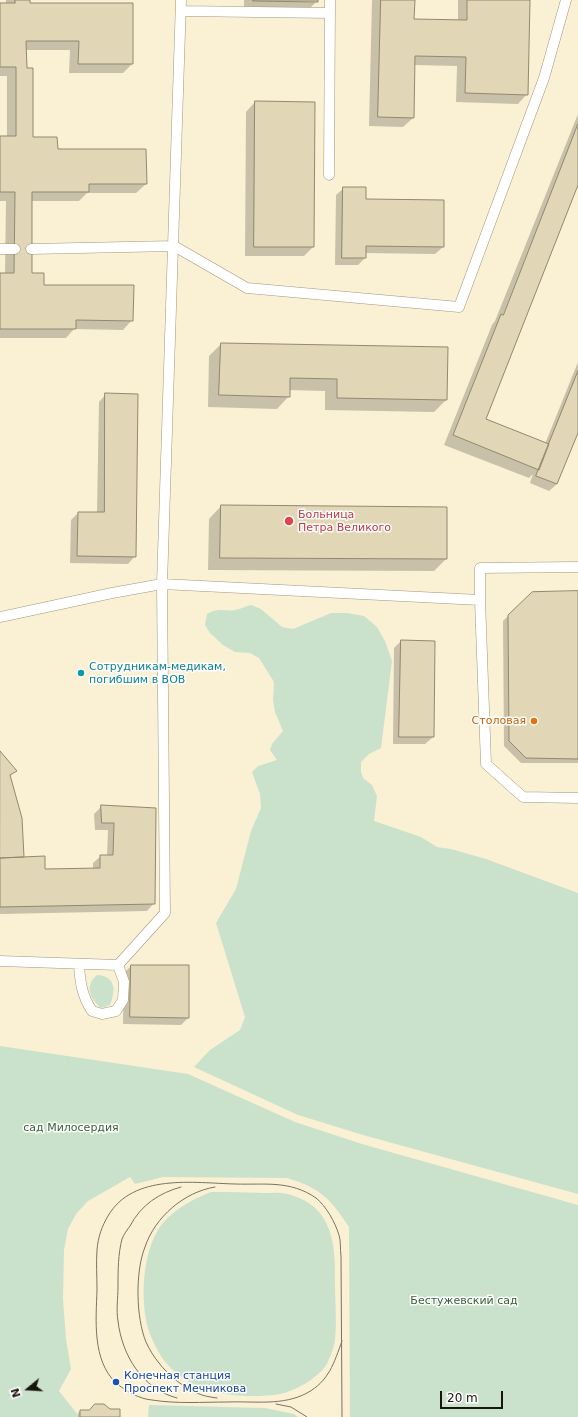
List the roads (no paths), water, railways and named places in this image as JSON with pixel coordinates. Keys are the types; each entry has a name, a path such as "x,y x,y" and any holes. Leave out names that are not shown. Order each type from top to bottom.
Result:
{"lane":[{"path":"0,961 118,965 165,913 162,584 181,0"},
{"path":"329,175 330,0"},
{"path":"31,249 174,246 247,288 459,307 544,78 566,0"},
{"path":"181,11 330,13"},
{"path":"0,249 15,249"},
{"path":"578,567 480,568 486,764 523,797 578,798"},
{"path":"0,617 162,584 480,600"},
{"path":"79,964 81,986 85,1001 92,1012 102,1014 116,1011 124,1000 124,982 118,965"}],"tram line":[{"path":"342,1341 339,1349 336,1357 330,1371 321,1383 307,1393 288,1400 268,1402 180,1402 147,1399 133,1394 116,1383 108,1374 99,1351 97,1339 97,1250 99,1236 108,1216 119,1202 133,1193 148,1187 183,1182 267,1184 287,1186 297,1188 316,1198 323,1205 333,1220 340,1240 341,1256 342,1417"},
{"path":"177,1398 165,1394 154,1387 144,1379 136,1369 129,1358 120,1334 117,1308 119,1257 124,1235 134,1219 145,1206 158,1196 181,1187"},
{"path":"215,1187 192,1194 182,1200 163,1216 145,1247 138,1282 138,1295 140,1321 143,1332 147,1345 157,1361 181,1384 202,1395 217,1398"},
{"path":"276,1404 291,1407 307,1417"}],"place":[{"name":"Больница Петра Великого","path":"289,521"},
{"name":"Сотрудникам-медикам, погибшим в ВОВ","path":"81,673"},
{"name":"Столовая","path":"534,721"},
{"name":"Конечная станция Проспект Мечникова","path":"116,1382"}],"park label":[{"name":"сад Милосердия","path":"71,1128"},
{"name":"Бестужевский сад","path":"464,1301"}]}
